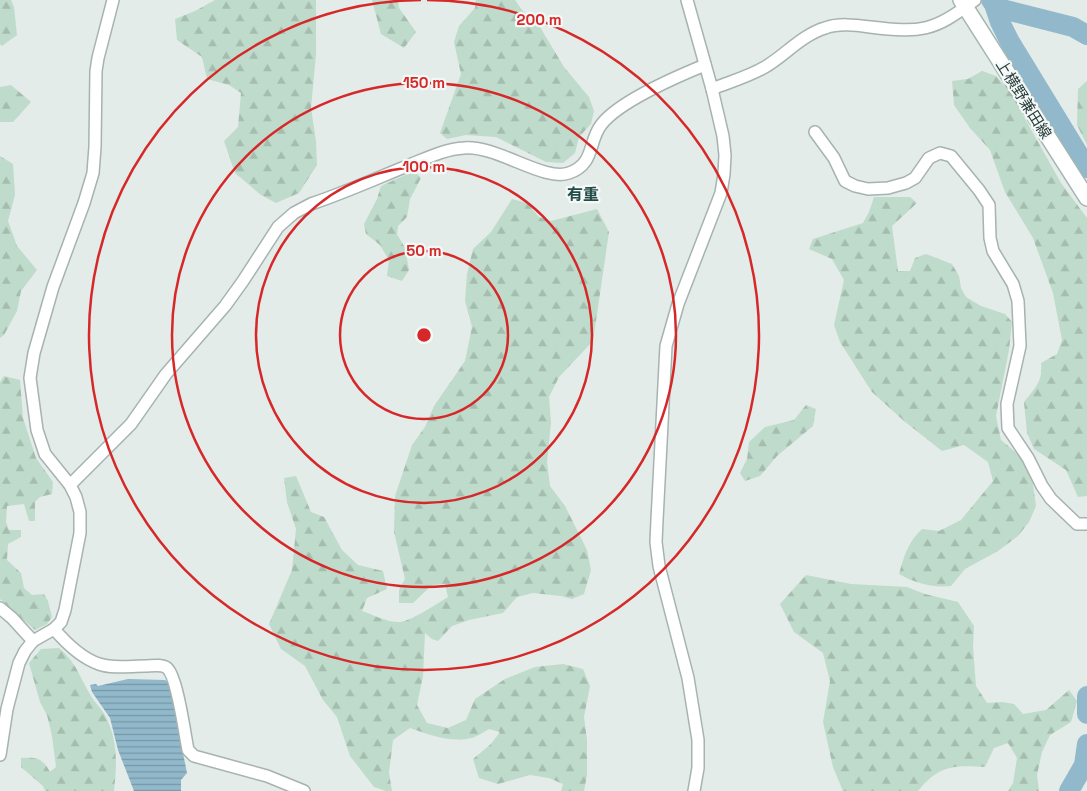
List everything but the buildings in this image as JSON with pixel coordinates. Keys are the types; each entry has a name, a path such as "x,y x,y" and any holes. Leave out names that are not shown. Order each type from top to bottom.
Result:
{"main road":[{"name":"上横野兼田線","path":"967,2 1087,198"}],"street":[{"path":"0,755 7,709 19,663 32,641 61,622 80,533 80,512 76,497 70,485 45,454 37,430 30,378 34,353 53,287 93,173 96,147 96,71 113,0"},
{"path":"686,0 712,89 723,136 725,154 724,174 720,193 678,304 666,346 656,542 659,566 688,678 698,740 698,768 694,791"},
{"path":"712,89 764,68 823,28 837,25 856,25 905,31 918,30 933,27 951,18 967,2"},
{"path":"70,485 130,424 166,374 225,306 244,281 278,227 294,213 311,204 426,158 465,147 484,149 501,154 551,174 569,173 578,169 586,162 592,151 594,138 608,116 622,106 683,74 705,65"},
{"path":"815,132 834,158 845,181 856,186 868,189 888,188 906,184 915,178 929,158 940,153 951,156 979,190 989,205 990,238 993,251 1014,284 1018,301 1020,346 1007,404 1008,428 1051,498 1077,524 1087,524"},
{"path":"0,608 12,618 32,641"},
{"path":"54,628 81,656 99,664 167,668 172,674 177,691 188,750 194,756 267,776 304,791"}],"green space":[{"path":"0,0 11,0 14,7 17,35 2,46 0,44"},
{"path":"215,0 316,0 316,54 311,108 316,141 317,165 299,193 276,203 261,195 235,173 224,141 238,127 241,93 229,85 207,79 202,57 177,40 175,19"},
{"path":"372,0 398,0 399,8 416,32 404,48 381,34"},
{"path":"476,0 515,0 522,10 540,27 564,67 589,97 594,111 591,124 579,137 575,153 563,163 546,162 496,137 466,135 447,139 440,133 461,74 454,42 459,26 475,8"},
{"path":"982,71 996,76 1010,92 1061,183 1087,218 1087,496 1078,497 1066,470 1034,449 1027,433 1024,402 1035,389 1039,380 1041,363 1057,354 1062,340 1053,293 1033,238 1005,192 990,150 970,128 954,105 952,81 968,79"},
{"path":"1087,81 1087,145 1077,125 1078,89"},
{"path":"11,85 31,102 13,122 0,122 0,87"},
{"path":"0,156 13,164 15,195 8,221 17,246 37,270 21,291 17,311 4,335 0,338"},
{"path":"414,171 421,178 410,199 407,217 398,226 397,234 405,248 409,270 402,281 387,276 389,260 380,245 366,234 364,224 377,199 381,186"},
{"path":"874,197 910,197 917,203 892,226 898,271 910,271 915,258 926,254 952,264 959,276 961,288 966,297 981,306 1005,314 1012,322 1009,350 996,416 1001,440 1020,456 1032,478 1036,506 1029,522 1018,536 998,551 965,569 951,586 924,584 899,574 910,544 922,529 939,531 961,520 993,481 988,462 964,445 942,451 904,421 872,392 840,342 834,325 844,280 832,259 809,249 813,239 863,223"},
{"path":"512,199 527,203 539,217 551,221 597,209 609,232 593,341 559,377 549,397 551,423 547,462 550,486 565,506 587,550 591,570 584,594 572,599 533,593 517,597 503,613 469,620 452,626 438,641 425,633 423,676 417,705 427,723 448,728 466,720 475,699 505,679 535,667 563,664 583,669 590,686 584,717 587,740 587,775 584,791 561,791 563,784 549,778 530,775 498,784 479,778 473,759 491,744 500,732 489,729 478,736 456,740 432,736 410,728 393,740 389,773 392,791 386,791 374,787 350,756 337,717 323,700 305,666 281,649 269,624 292,570 296,529 287,502 284,478 296,476 311,512 324,517 342,550 358,565 383,571 387,589 367,598 362,611 386,620 401,622 418,615 448,597 445,584 432,585 413,603 399,603 399,590 405,579 394,532 395,496 412,445 425,427 434,406 465,361 472,327 465,301 467,274 473,249 491,232"},
{"path":"4,376 20,380 23,418 36,458 53,482 52,494 40,497 35,502 35,521 29,521 24,504 7,506 6,522 9,530 21,530 21,537 8,544 7,560 21,573 24,588 32,595 44,594 52,617 47,624 35,630 0,599 0,382"},
{"path":"806,405 816,409 813,426 777,456 760,476 745,481 740,473 747,459 749,442 765,427 794,420"},
{"path":"806,575 851,584 907,587 925,594 958,602 974,626 973,647 976,686 987,703 1002,702 1014,704 1023,714 1046,710 1069,690 1077,701 1071,722 1050,735 1042,752 1037,775 1039,791 1008,791 1013,783 1017,758 1008,743 994,748 985,767 964,766 940,771 918,791 843,791 833,767 823,722 830,681 823,653 794,632 780,604"},
{"path":"59,648 74,665 109,724 116,752 114,791 45,791 43,786 21,767 21,758 31,758 38,759 44,763 50,772 56,767 47,715 40,702 29,663 41,649"}],"water":[{"path":"128,679 165,680 169,683 187,773 181,780 181,791 134,791 118,750 110,718 92,692 90,685 96,684 98,686"}],"waterway":[{"path":"991,0 1002,9 1073,27 1087,35"},
{"path":"994,4 1010,42 1087,168"},
{"path":"1087,696 1087,714"},
{"path":"1069,791 1084,765 1087,744"}],"district":[{"name":"有重","path":"583,194"}]}
